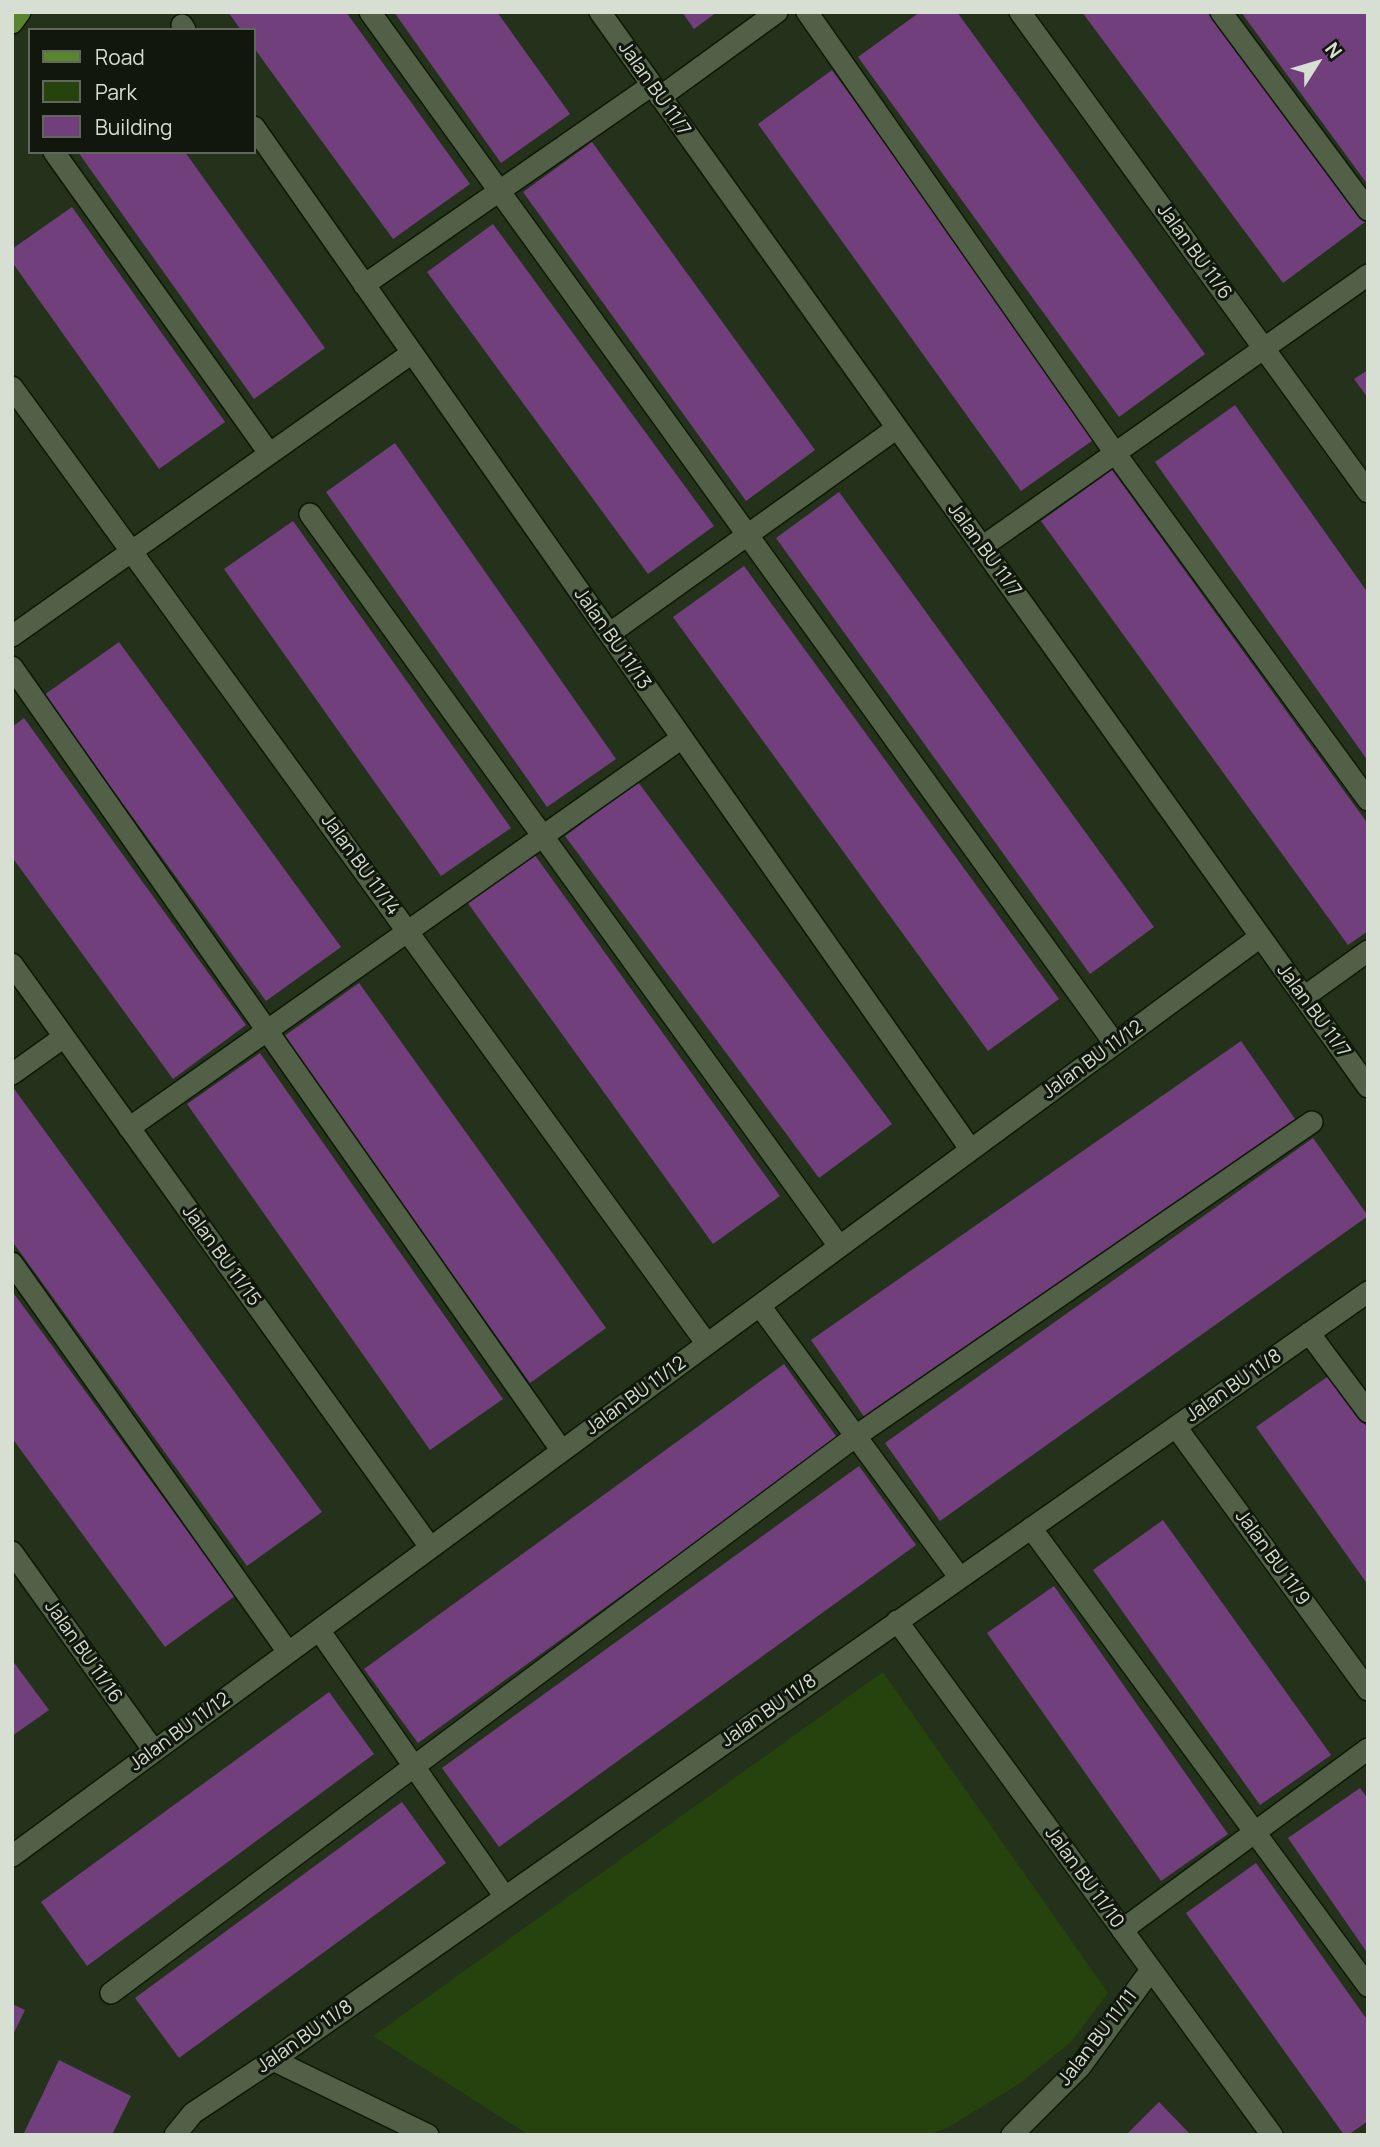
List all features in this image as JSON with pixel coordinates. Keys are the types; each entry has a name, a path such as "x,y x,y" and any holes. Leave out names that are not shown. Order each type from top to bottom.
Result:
{"main road":[{"path":"12,23 20,12"}],"street":[{"path":"370,12 497,192 748,534 1115,1044"},
{"name":"Jalan BU 11/7","path":"600,12 1368,1087"},
{"path":"364,285 497,192 777,12"},
{"path":"807,12 1115,453 1368,800"},
{"name":"Jalan BU 11/6","path":"1020,12 1368,492"},
{"path":"1221,12 1368,210"},
{"name":"Jalan BU 11/13","path":"256,130 971,1150"},
{"path":"55,154 269,453"},
{"path":"982,547 1368,275"},
{"path":"12,636 412,352"},
{"name":"Jalan BU 11/14","path":"12,387 707,1344"},
{"path":"609,634 897,428"},
{"path":"310,514 839,1246"},
{"path":"12,667 562,1451"},
{"path":"130,1128 682,738"},
{"name":"Jalan BU 11/12","path":"13,1853 1260,937"},
{"path":"1304,997 1368,951"},
{"name":"Jalan BU 11/15","path":"12,964 430,1548"},
{"path":"12,1074 64,1037"},
{"path":"111,1993 856,1436 1312,1122"},
{"path":"12,1263 288,1652"},
{"name":"Jalan BU 11/8","path":"175,2135 193,2113 273,2060 1368,1292"},
{"path":"760,1306 960,1578"},
{"path":"1309,1333 1368,1412"},
{"name":"Jalan BU 11/9","path":"1177,1427 1368,1690"},
{"path":"1031,1528 1368,1986"},
{"name":"Jalan BU 11/16","path":"12,1552 154,1751"},
{"name":"Jalan BU 11/10","path":"897,1621 1272,2135"},
{"path":"318,1630 505,1897"},
{"path":"1122,1930 1368,1749"},
{"name":"Jalan BU 11/11","path":"1012,2135 1080,2067 1151,1970"},
{"path":"273,2060 428,2135"}],"green space":[{"path":"883,1672 1108,1993 1071,2042 1019,2084 947,2128 927,2135 529,2135 373,2036"}],"building":[{"path":"228,12 346,12 470,184 393,239 256,51 256,28 240,28"},
{"path":"394,12 497,12 570,114 501,163"},
{"path":"682,12 717,12 694,29"},
{"path":"920,12 957,12 1205,354 1119,417 858,57"},
{"path":"1082,12 1209,12 1365,222 1283,283"},
{"path":"1241,12 1368,12 1368,185"},
{"path":"832,70 1096,438 1021,491 758,124"},
{"path":"592,142 815,450 746,501 523,192"},
{"path":"79,154 186,154 325,348 254,399"},
{"path":"72,207 225,422 159,469 12,262 12,249"},
{"path":"493,224 714,526 648,574 427,272"},
{"path":"1368,370 1368,398 1354,379"},
{"path":"1235,405 1368,593 1368,761 1155,462"},
{"path":"395,443 616,759 547,807 326,492"},
{"path":"1112,470 1368,824 1368,931 1348,945 1041,521"},
{"path":"839,492 1154,927 1090,974 776,538"},
{"path":"293,521 511,828 441,876 224,569"},
{"path":"744,566 1059,999 988,1051 673,617"},
{"path":"119,642 341,947 266,1001 44,695"},
{"path":"24,718 246,1025 173,1079 12,857 12,727"},
{"path":"638,782 892,1124 819,1178 565,836"},
{"path":"534,854 780,1196 713,1244 467,902"},
{"path":"359,983 606,1328 530,1383 283,1037"},
{"path":"1241,1041 1295,1119 865,1418 811,1340"},
{"path":"260,1053 503,1399 430,1450 187,1104"},
{"path":"12,1086 322,1512 247,1566 12,1241"},
{"path":"1313,1138 1368,1216 940,1521 885,1443"},
{"path":"12,1291 235,1596 165,1647 12,1438"},
{"path":"784,1364 838,1439 418,1743 364,1669"},
{"path":"1330,1375 1368,1429 1368,1585 1256,1427"},
{"path":"859,1466 916,1545 499,1847 442,1768"},
{"path":"1163,1520 1331,1755 1260,1805 1093,1570"},
{"path":"1054,1586 1228,1834 1161,1881 987,1633"},
{"path":"12,1660 49,1710 12,1736"},
{"path":"329,1692 374,1754 87,1966 41,1902"},
{"path":"1360,1788 1368,1799 1368,1954 1288,1838"},
{"path":"402,1802 446,1863 179,2058 135,1998"},
{"path":"1256,1863 1368,2021 1368,2121 1348,2135 1344,2135 1186,1913"},
{"path":"12,2004 25,2010 12,2037"},
{"path":"59,2060 131,2096 112,2135 23,2135"},
{"path":"1159,2102 1191,2135 1126,2135"}]}
